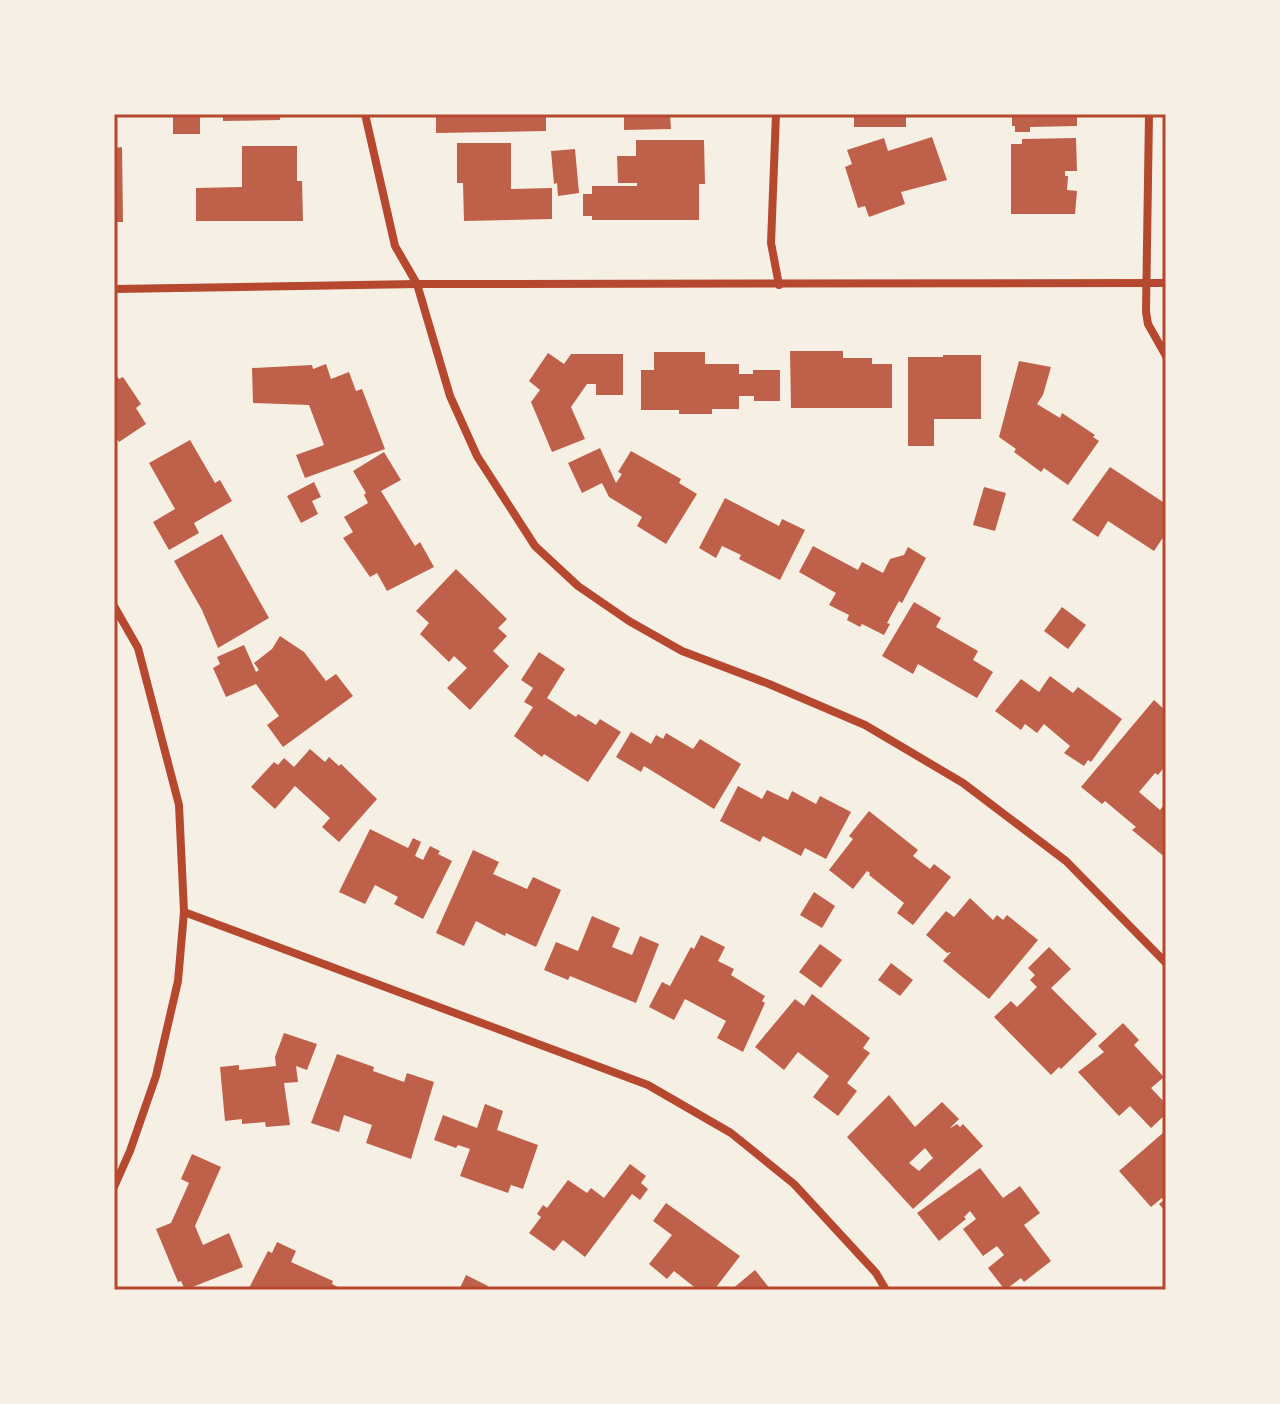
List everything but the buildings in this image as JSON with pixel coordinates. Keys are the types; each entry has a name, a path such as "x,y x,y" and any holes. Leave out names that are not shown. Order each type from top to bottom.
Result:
{"street":[{"path":"365,114 395,246 417,284 450,396 477,456 535,546 578,586 629,621 682,651 865,725 963,783 1066,861 1166,963"},
{"path":"776,114 771,243 779,285"},
{"path":"1149,114 1148,324 1166,356"},
{"path":"114,289 417,284 1166,283"},
{"path":"114,606 138,648 179,805 184,912 178,981 156,1076 114,1187"},
{"path":"184,912 648,1085 731,1133 794,1184 876,1273 886,1290"}]}
